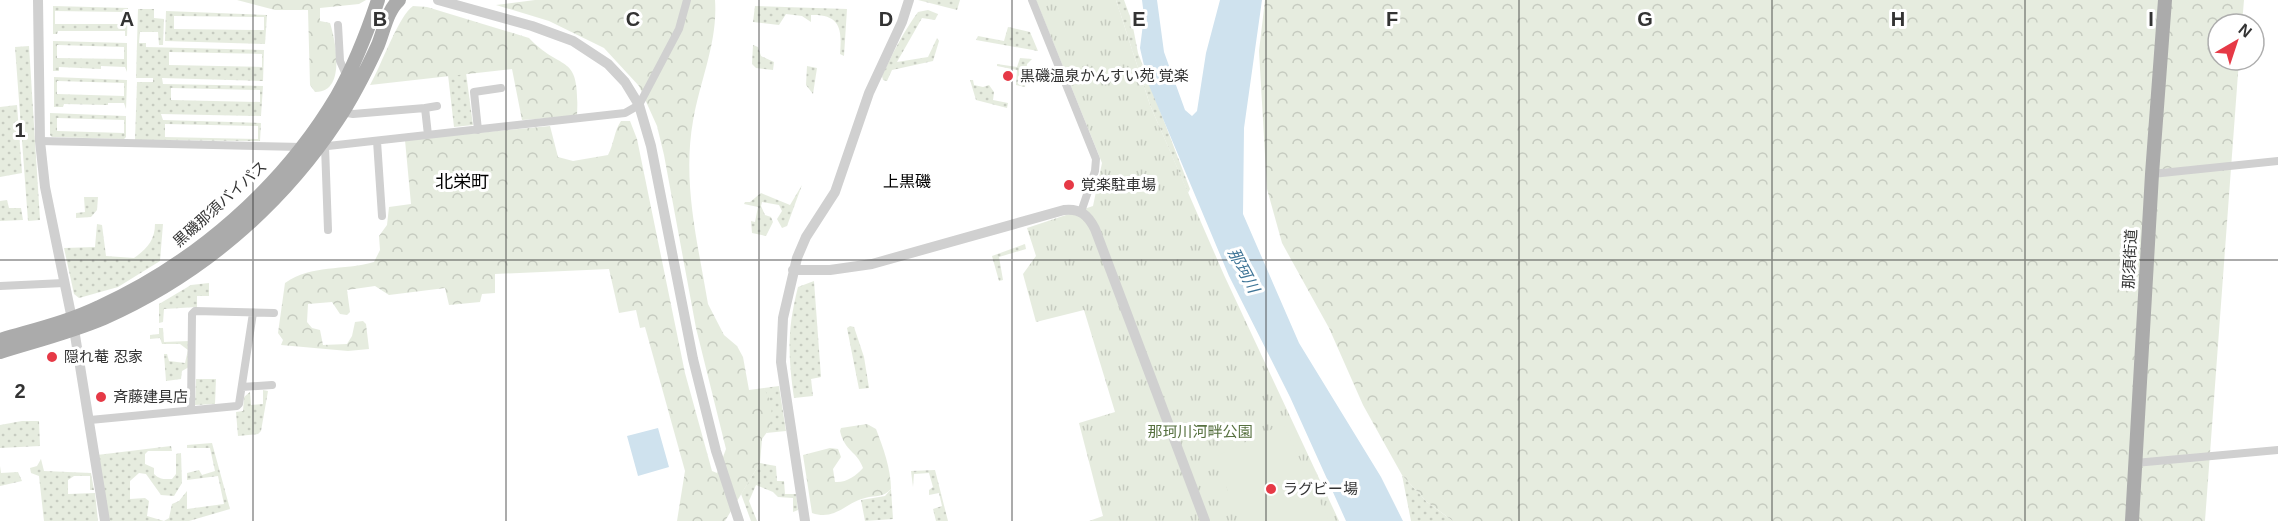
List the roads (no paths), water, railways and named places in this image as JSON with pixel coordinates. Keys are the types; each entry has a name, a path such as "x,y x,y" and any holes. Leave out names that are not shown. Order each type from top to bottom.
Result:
{"main road":[{"name":"黒磯那須バイパス","path":"0,352 73,324 183,260 251,203 302,147 347,77 378,0"},
{"name":"黒磯那須バイパス","path":"0,340 104,318 155,291 214,252 257,217 322,146 366,70 390,13 399,0"},
{"name":"那須街道","path":"2132,521 2152,174 2165,0"}],"street":[{"path":"38,0 40,141 45,187 73,324 105,521"},
{"path":"438,0 532,26 573,41 608,64 625,82 639,105 651,146 693,359 716,451 739,521"},
{"path":"40,141 302,147 617,116 639,105 679,29 687,0"},
{"path":"806,521 781,362 783,318 793,270 806,237 838,187 869,93 902,22 909,0"},
{"path":"1032,0 1096,159 1095,171 1081,212"},
{"path":"338,25 340,61 347,77"},
{"path":"478,130 474,92 501,88"},
{"path":"342,112 353,114 437,106"},
{"path":"425,108 428,135"},
{"path":"377,141 382,216"},
{"path":"322,146 328,230"},
{"path":"2152,174 2278,161"},
{"path":"793,270 851,268 1064,210 1081,212 1090,219 1095,229 1205,521"},
{"path":"0,285 64,283"},
{"path":"191,410 192,314 195,311 274,313"},
{"path":"90,420 237,406 240,404 254,313"},
{"path":"242,387 272,386"},
{"path":"2135,463 2278,450"}],"water":[{"name":"那珂川","path":"1142,0 1157,0 1164,52 1185,110 1192,116 1197,111 1206,53 1220,0 1262,0 1244,128 1243,214 1299,343 1381,477 1403,521 1346,521 1290,397 1229,276 1148,83 1140,48 1144,16"},
{"path":"658,428 669,467 638,476 627,436"}],"place":[{"name":"黒磯温泉かんすい苑 覚楽","path":"1008,76"},
{"name":"覚楽駐車場","path":"1069,185"},
{"name":"隠れ菴 忍家","path":"52,357"},
{"name":"斉藤建具店","path":"101,397"},
{"name":"ラグビー場","path":"1271,489"}],"district":[{"name":"上黒磯","path":"907,181"},
{"name":"北栄町","path":"462,182"}],"park label":[{"name":"那珂川河畔公園","path":"1200,432"}]}
